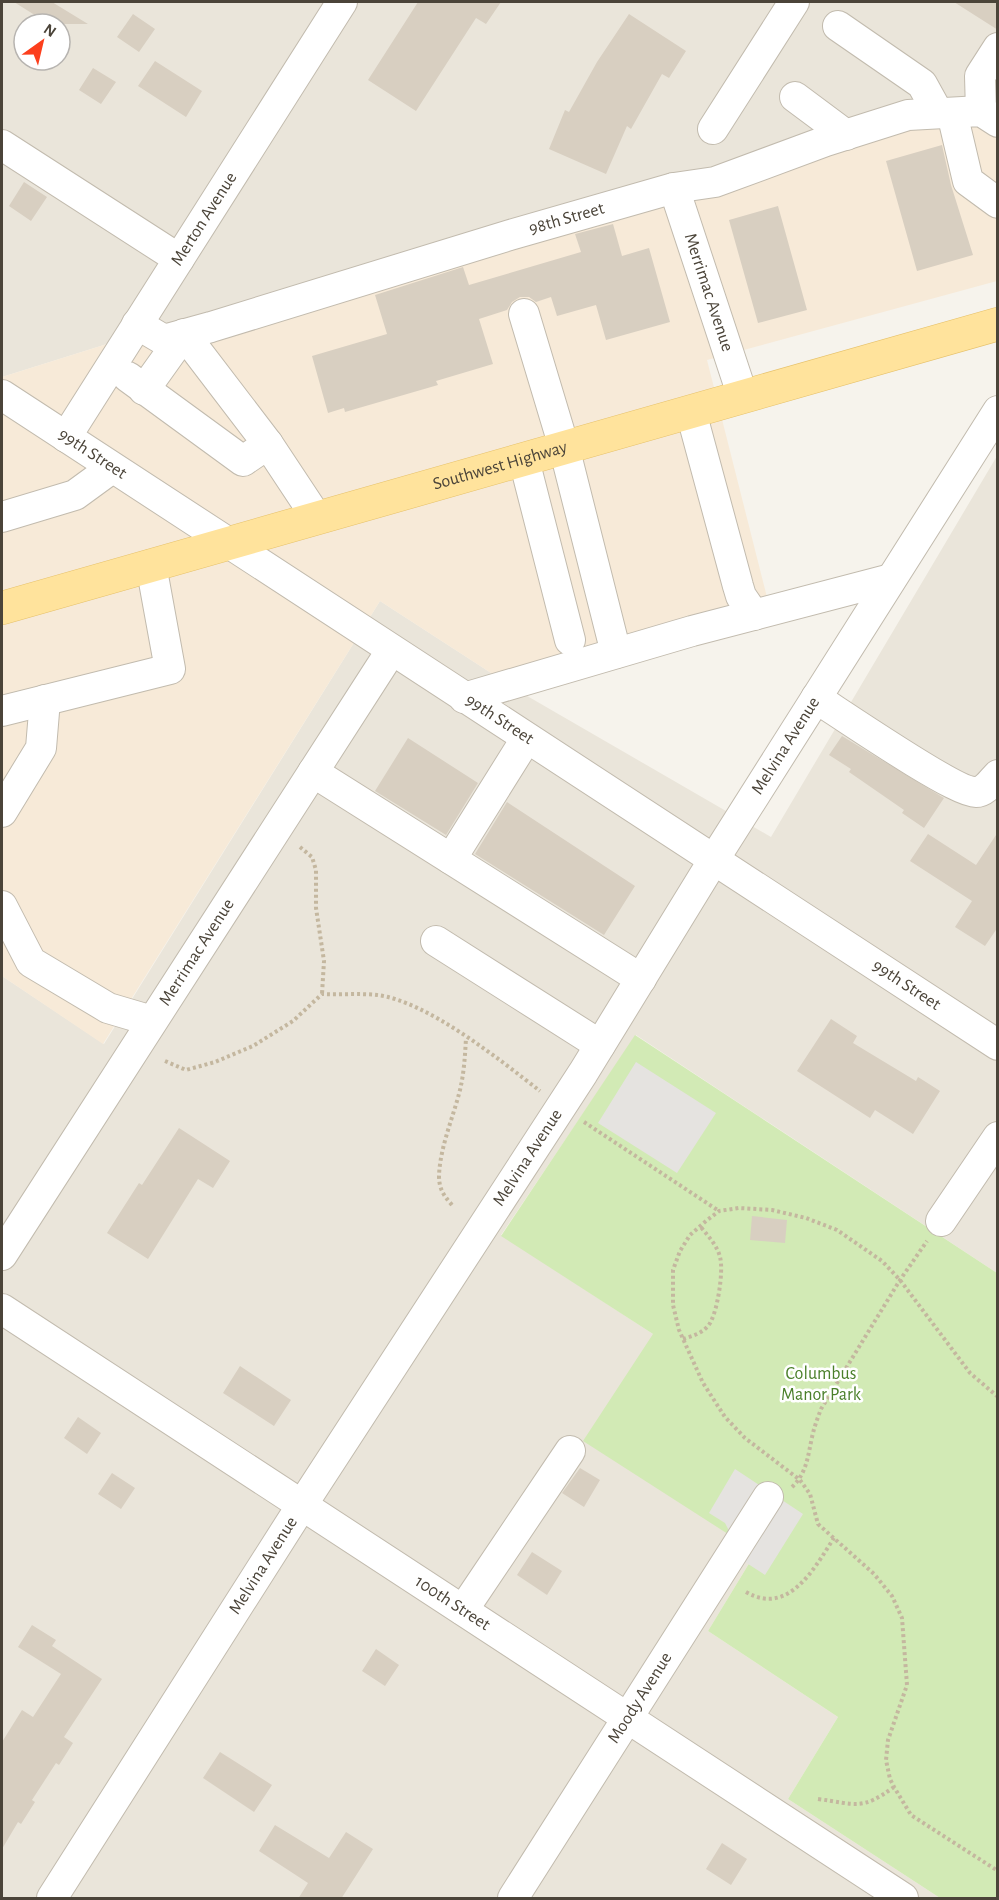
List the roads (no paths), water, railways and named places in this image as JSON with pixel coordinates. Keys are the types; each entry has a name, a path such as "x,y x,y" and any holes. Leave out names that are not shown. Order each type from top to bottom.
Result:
{"main road":[{"name":"Southwest Highway","path":"2,608 998,324"}],"street":[{"name":"Merton Avenue","path":"66,437 342,2"},
{"path":"713,129 794,2"},
{"path":"838,26 922,84 945,113 968,181 998,203"},
{"path":"989,117 980,76 998,48"},
{"path":"795,97 846,135"},
{"name":"98th Street","path":"137,324 164,340 499,238 674,188 715,182 908,115 945,113 989,117"},
{"path":"2,145 179,259"},
{"name":"Merrimac Avenue","path":"674,188 743,397"},
{"path":"524,314 564,447 616,653"},
{"path":"144,390 184,334 268,444 317,518"},
{"path":"112,364 144,390 243,461 268,444"},
{"name":"99th Street","path":"4,400 66,437 998,1045"},
{"name":"Melvina Avenue","path":"52,1899 302,1505 600,1045 713,861 998,411"},
{"path":"691,412 741,596 754,615"},
{"path":"524,460 570,640"},
{"path":"2,517 75,495 112,468"},
{"path":"2,711 170,669 151,566"},
{"path":"464,698 616,653 891,579"},
{"name":"Merrimac Avenue","path":"2,1255 391,651"},
{"path":"816,698 950,783 974,793 982,791 998,775"},
{"path":"2,812 41,748 45,700"},
{"path":"451,859 526,739"},
{"path":"313,772 641,979"},
{"path":"2,906 30,962 108,1008 152,1021"},
{"path":"436,941 600,1045"},
{"path":"935,1229 998,1137"},
{"name":"100th Street","path":"2,1308 903,1899"},
{"path":"464,1610 570,1451"},
{"name":"Moody Avenue","path":"513,1899 628,1717 778,1493"}],"park label":[{"name":"Columbus Manor Park","path":"821,1384"}]}
